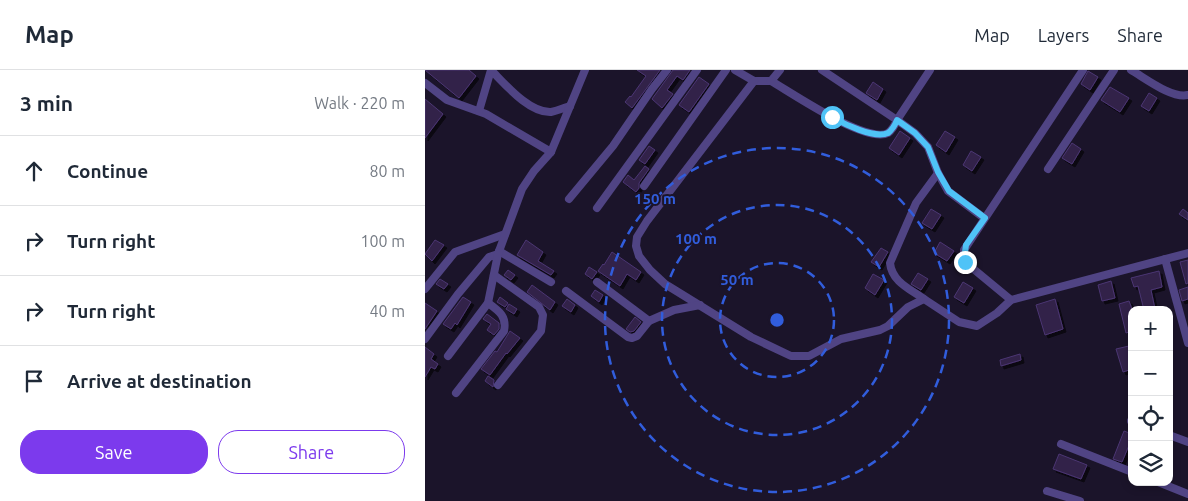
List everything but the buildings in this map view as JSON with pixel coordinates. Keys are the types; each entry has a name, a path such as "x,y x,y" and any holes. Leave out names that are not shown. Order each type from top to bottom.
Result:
{"street":[{"path":"491,70 510,90 527,104 539,110 552,112 570,106"},
{"path":"479,111 491,70"},
{"path":"448,356 488,304 499,252 522,189 534,171 551,152 585,70"},
{"path":"569,198 613,146 667,70"},
{"path":"597,208 697,70"},
{"path":"644,186 726,70"},
{"path":"735,70 754,81 771,81 832,117 863,131 885,134 890,131 930,70"},
{"path":"771,81 780,70"},
{"path":"822,70 915,133 928,147 938,172 949,191 985,218"},
{"path":"1011,300 971,268 964,259 966,245 1083,70"},
{"path":"1049,170 1114,70"},
{"path":"1131,70 1177,95 1188,96"},
{"path":"754,81 647,221 637,237 636,246 639,256 665,284 751,337 791,356 809,356 841,339 880,330 889,326 908,307 924,299"},
{"path":"425,83 447,100 479,111 551,152"},
{"path":"938,172 916,203 890,263 891,271 896,279 959,322 977,326 997,313 1011,300 1188,253"},
{"path":"425,289 455,252 505,234"},
{"path":"499,252 551,282"},
{"path":"425,339 458,294 489,257 499,252"},
{"path":"1165,259 1188,343"},
{"path":"494,275 539,307 543,315 541,331 498,385"},
{"path":"597,282 649,320"},
{"path":"566,291 628,337 632,338 637,336 649,320 674,310 700,305"},
{"path":"456,394 504,331 505,319 502,313 488,304"},
{"path":"1173,436 1188,442"},
{"path":"1061,444 1128,470"},
{"path":"1167,486 1188,495 1186,501"},
{"path":"1047,491 1080,501"}],"route":[{"path":"832,117 863,131 885,134 890,131 897,120 915,133 928,147 938,172 949,191 985,218 966,245 965,262"}]}
